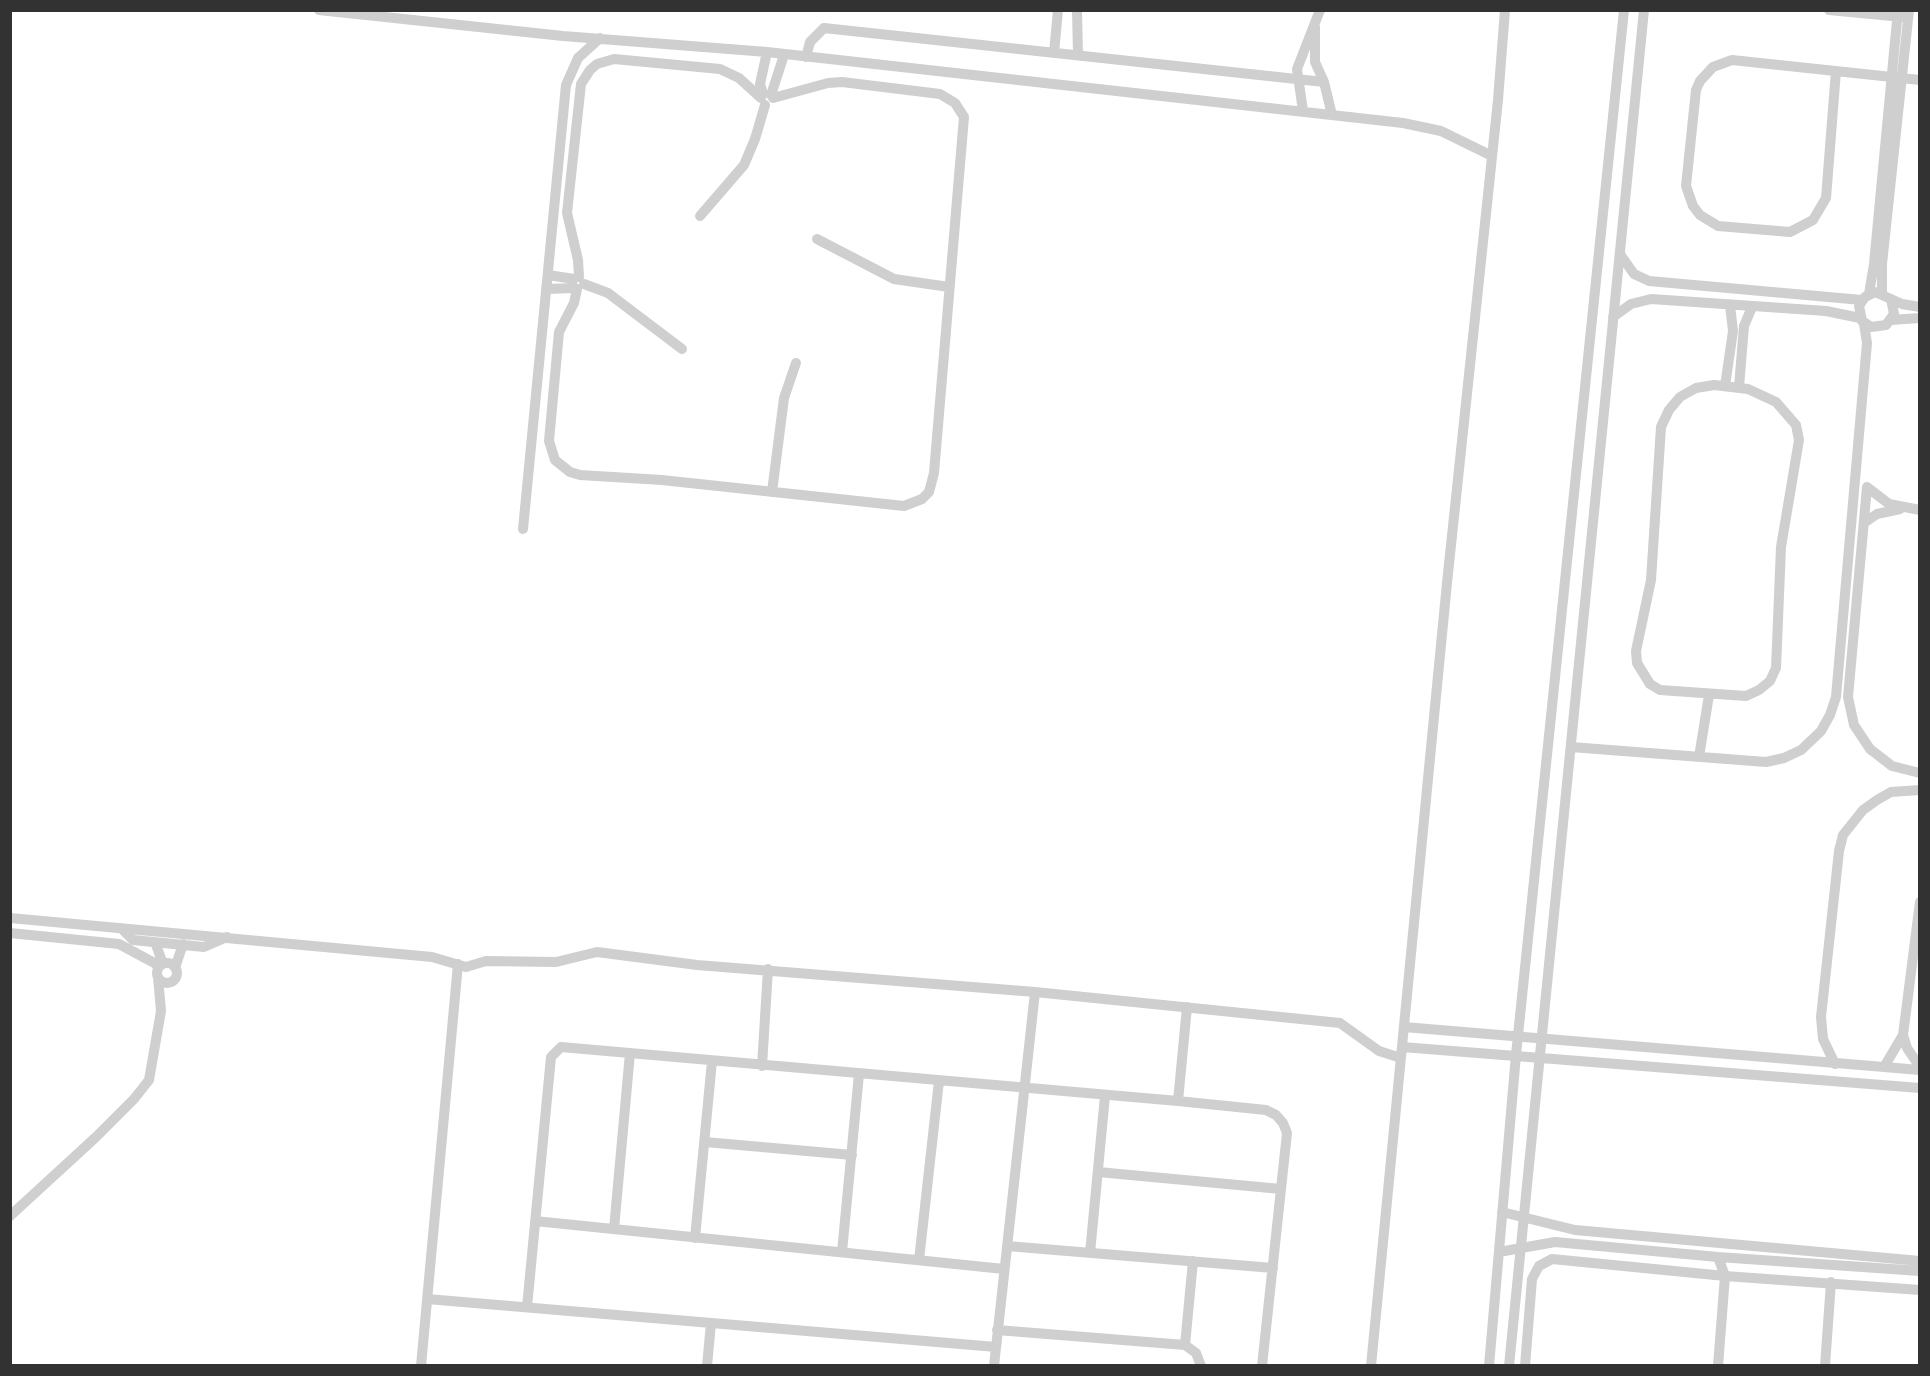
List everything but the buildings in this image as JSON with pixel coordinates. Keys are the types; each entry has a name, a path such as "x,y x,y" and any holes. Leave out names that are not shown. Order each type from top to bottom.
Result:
{"street":[{"path":"319,10 767,52 1403,123 1441,131 1492,156"},
{"path":"1054,53 1058,10"},
{"path":"1077,10 1078,55"},
{"path":"1320,10 1315,27 1315,62 1324,82 1332,115"},
{"path":"1371,1365 1505,10"},
{"path":"1489,1365 1516,1055 1624,10"},
{"path":"1509,1365 1539,1037 1571,747 1644,10"},
{"path":"1571,747 1766,762 1784,758 1809,745 1821,731 1830,715 1836,697 1867,343 1858,312 1879,255 1903,14 1829,10"},
{"path":"1303,111 1298,80 1299,62 1307,37 1315,27"},
{"path":"806,57 810,42 824,28 1324,82"},
{"path":"523,530 566,85 578,58 600,38"},
{"path":"766,98 760,84 767,52"},
{"path":"700,216 744,165 755,139 766,98 784,55"},
{"path":"614,59 720,69 739,78 766,98 828,83 842,82 940,94 960,109 965,126 934,473 929,492 922,499 904,506 580,475 562,467 555,460 549,441 559,332 574,303 578,283 578,260 567,213 581,84 597,64 614,59"},
{"path":"1836,71 1827,191 1821,209 1813,220 1790,232 1718,226 1700,215 1693,206 1686,186 1696,90 1706,73 1722,62 1732,60 1836,71 1896,78 1920,80"},
{"path":"817,239 894,279 949,287"},
{"path":"1619,253 1634,274 1649,281 1865,297 1886,296 1920,307"},
{"path":"1879,255 1886,296 1894,314 1891,321"},
{"path":"548,275 608,293 682,349"},
{"path":"546,289 578,283"},
{"path":"1613,317 1631,304 1652,299 1826,311 1879,328 1891,321 1920,318"},
{"path":"1725,386 1733,331 1730,305"},
{"path":"1739,387 1744,326 1752,307"},
{"path":"772,492 784,398 796,363"},
{"path":"1725,386 1739,387 1763,394 1776,402 1796,425 1799,440 1781,547 1778,582 1778,653 1773,674 1759,690 1746,696 1660,690 1642,674 1636,651 1651,580 1662,427 1669,410 1680,397 1696,388 1725,386"},
{"path":"1920,510 1903,508 1883,501 1867,487 1848,697 1854,725 1870,749 1892,766 1920,773"},
{"path":"1864,523 1877,514 1903,508"},
{"path":"1699,757 1709,695"},
{"path":"1835,1064 1823,1039 1821,1017 1839,851 1843,836 1863,810 1877,800 1891,792 1920,790"},
{"path":"1884,1067 1903,1035 1914,986 1920,902"},
{"path":"10,918 432,957 470,967 486,961 556,962 597,952 697,965 1035,992 1340,1023 1379,1051 1516,1055 1920,1088"},
{"path":"121,928 133,940 204,947 227,937"},
{"path":"10,933 119,944 160,969 175,968"},
{"path":"154,942 164,983 172,982 177,976 175,968 180,961 183,944"},
{"path":"421,1365 458,964"},
{"path":"10,1216 96,1137 134,1099 149,1080 161,1011 160,969"},
{"path":"762,1066 768,969"},
{"path":"994,1365 1035,992"},
{"path":"1178,1101 1187,1007"},
{"path":"1404,1027 1835,1064 1920,1069"},
{"path":"1903,1035 1907,1048 1920,1069"},
{"path":"527,1307 553,1053 561,1047 1178,1101 1266,1110 1276,1114 1287,1133 1262,1365"},
{"path":"1678,1068 1680,1050"},
{"path":"614,1229 630,1053"},
{"path":"695,1238 712,1061"},
{"path":"842,1252 859,1074"},
{"path":"919,1260 939,1081"},
{"path":"1090,1253 1105,1096"},
{"path":"705,1142 852,1155"},
{"path":"1098,1172 1281,1189"},
{"path":"1502,1212 1575,1230 1920,1261"},
{"path":"535,1221 1004,1269"},
{"path":"1499,1252 1555,1242 1780,1262 1920,1271"},
{"path":"1007,1246 1273,1268"},
{"path":"1780,1262 1782,1249"},
{"path":"1718,1257 1725,1276 1718,1365"},
{"path":"1525,1365 1532,1279 1545,1262 1559,1258 1725,1276 1920,1290"},
{"path":"1725,1276 1744,1259"},
{"path":"1185,1346 1194,1262"},
{"path":"1825,1365 1831,1282"},
{"path":"427,1299 996,1347"},
{"path":"706,1365 711,1323"},
{"path":"998,1330 1185,1346 1196,1353 1201,1365"}]}
